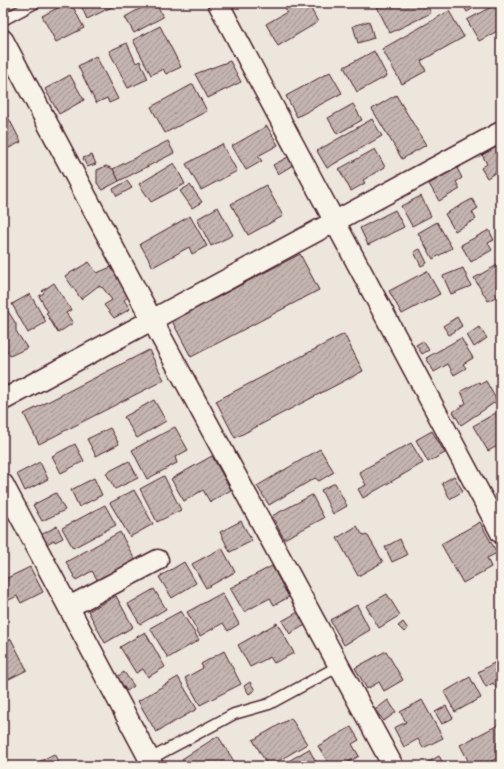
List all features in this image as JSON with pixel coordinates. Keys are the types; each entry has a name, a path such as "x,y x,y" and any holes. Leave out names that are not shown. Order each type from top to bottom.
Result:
{"street":[{"path":"218,3 501,533"},
{"path":"3,40 152,320 393,766"},
{"path":"3,400 501,132"},
{"path":"3,484 152,763"},
{"path":"69,607 158,560"}],"lane":[{"path":"3,20 36,3"},
{"path":"152,763 234,714 269,704 339,666"}],"building":[{"path":"67,3 71,3 84,28 56,42 42,16"},
{"path":"80,3 115,3 116,5 87,19"},
{"path":"150,3 156,3 163,17 134,33 125,17"},
{"path":"283,3 308,3 318,22 278,46 266,24 287,12"},
{"path":"375,3 426,3 431,13 390,33"},
{"path":"462,3 482,3 467,12"},
{"path":"498,3 501,3 501,29 479,41 467,20"},
{"path":"449,11 464,37 421,61 426,71 402,84 382,49"},
{"path":"369,21 374,38 358,43 353,26"},
{"path":"160,26 181,67 166,74 163,69 151,75 133,40"},
{"path":"127,43 136,63 140,61 148,79 128,88 109,51"},
{"path":"374,51 387,76 357,92 344,67"},
{"path":"96,56 118,99 109,103 107,98 96,103 78,66"},
{"path":"230,61 241,82 208,98 195,74"},
{"path":"330,72 342,93 297,117 286,96"},
{"path":"70,75 84,100 59,114 45,89"},
{"path":"193,84 207,111 165,133 151,107"},
{"path":"396,95 426,145 402,159 372,109"},
{"path":"353,104 362,120 337,134 328,118"},
{"path":"3,111 5,111 21,142 3,151"},
{"path":"372,119 382,136 327,168 317,151"},
{"path":"267,126 278,145 258,156 262,161 246,170 232,146"},
{"path":"168,141 174,153 119,181 113,169"},
{"path":"222,144 237,171 201,190 186,164"},
{"path":"501,144 501,169 487,178 481,168 487,164 482,155"},
{"path":"375,149 385,167 363,180 365,183 351,191 339,169"},
{"path":"92,155 96,164 87,167 83,158"},
{"path":"288,157 293,165 278,174 273,165"},
{"path":"174,163 185,184 151,202 139,184"},
{"path":"106,166 113,169 119,181 102,190 97,183 97,170"},
{"path":"457,168 462,178 456,182 460,189 439,201 429,184"},
{"path":"127,181 132,188 117,196 113,189"},
{"path":"190,185 202,202 192,208 180,191"},
{"path":"266,185 283,216 248,235 231,204"},
{"path":"501,194 501,206 496,198"},
{"path":"421,196 431,216 412,226 401,206"},
{"path":"472,199 478,208 472,212 476,219 455,231 445,214"},
{"path":"218,207 233,235 211,246 197,219"},
{"path":"395,210 404,227 368,245 360,228"},
{"path":"190,216 207,246 192,254 189,247 153,267 140,244"},
{"path":"437,222 452,248 433,259 418,233"},
{"path":"489,230 494,240 488,243 492,250 471,262 461,245"},
{"path":"420,249 427,263 421,266 414,252"},
{"path":"300,254 319,290 191,357 172,321"},
{"path":"89,262 97,273 111,267 129,296 124,300 130,309 114,318 104,305 112,300 103,288 98,286 81,299 65,276"},
{"path":"501,263 501,294 488,301 474,278"},
{"path":"463,268 471,286 451,294 443,276"},
{"path":"427,271 440,294 402,314 389,291"},
{"path":"54,283 71,310 66,313 73,323 58,333 46,313 48,312 39,296 44,293 42,291"},
{"path":"30,294 46,322 28,333 12,304"},
{"path":"6,308 16,324 16,331 27,348 10,356 3,344 3,310"},
{"path":"457,317 462,326 449,335 443,326"},
{"path":"479,327 487,338 474,347 467,335"},
{"path":"344,334 363,371 235,438 216,401"},
{"path":"461,338 473,358 463,364 466,368 454,375 448,364 434,372 426,358"},
{"path":"423,341 429,350 422,354 416,345"},
{"path":"149,350 164,380 39,444 24,414"},
{"path":"486,381 497,401 461,425 453,412 466,403 461,391 479,382 481,384"},
{"path":"154,400 166,421 137,438 124,417"},
{"path":"501,410 501,444 488,451 473,426"},
{"path":"175,427 188,450 175,457 177,463 147,479 132,450"},
{"path":"110,428 119,444 96,456 87,439"},
{"path":"432,431 445,453 428,462 416,440"},
{"path":"411,443 423,463 363,498 358,489 366,485 359,472"},
{"path":"75,444 84,461 61,473 52,456"},
{"path":"320,449 334,472 319,481 315,478 269,505 257,486"},
{"path":"212,456 231,490 210,502 203,490 184,501 171,479"},
{"path":"129,461 138,478 115,489 106,473"},
{"path":"40,462 48,479 25,491 17,474"},
{"path":"164,476 181,510 157,522 140,489"},
{"path":"454,476 463,491 450,499 442,483"},
{"path":"94,478 102,495 79,507 71,490"},
{"path":"335,483 347,506 333,514 321,490"},
{"path":"134,490 153,524 130,537 110,503"},
{"path":"56,493 65,510 42,521 33,505"},
{"path":"312,495 324,518 284,539 272,516"},
{"path":"105,505 116,525 73,548 62,528"},
{"path":"241,521 252,541 230,552 220,532"},
{"path":"480,522 497,553 487,558 491,567 463,583 441,544"},
{"path":"57,526 63,538 55,542 54,540 47,544 41,535"},
{"path":"357,526 362,534 368,536 383,562 358,576 337,538"},
{"path":"120,532 135,560 98,581 92,571 76,580 66,562"},
{"path":"400,539 407,555 392,562 385,547"},
{"path":"222,548 235,572 206,588 192,564"},
{"path":"184,562 196,583 172,598 159,577"},
{"path":"272,566 289,597 274,605 270,598 244,612 230,588"},
{"path":"30,567 43,592 21,603 17,596 5,602 3,598 3,580"},
{"path":"154,589 166,609 140,624 128,604"},
{"path":"222,593 239,624 228,631 223,623 200,636 187,612"},
{"path":"387,594 400,615 379,628 366,606"},
{"path":"116,596 133,627 105,643 88,611"},
{"path":"357,605 370,630 344,645 330,620"},
{"path":"181,611 199,640 168,658 150,628"},
{"path":"298,612 305,625 290,634 282,621"},
{"path":"403,622 408,629 404,632 398,626"},
{"path":"277,623 294,653 274,663 270,657 250,667 238,645"},
{"path":"145,632 165,667 148,677 143,669 136,673 120,647"},
{"path":"11,639 27,670 3,682 3,643"},
{"path":"224,651 241,684 200,705 185,678 203,668 201,664"},
{"path":"386,651 403,680 384,691 379,682 367,689 355,668"},
{"path":"501,659 500,694 493,683 486,687 478,672"},
{"path":"124,672 134,686 127,691 117,677"},
{"path":"178,677 197,709 156,732 138,701"},
{"path":"470,677 481,698 455,712 444,692"},
{"path":"250,682 255,690 249,694 244,686"},
{"path":"388,700 396,712 384,721 375,710"},
{"path":"422,700 443,738 423,748 418,739 404,747 394,728 406,722 400,712"},
{"path":"446,706 453,718 442,724 435,712"},
{"path":"291,718 307,744 268,766 253,740"},
{"path":"498,725 501,730 501,756 482,766 471,766 460,745"},
{"path":"351,727 359,740 352,744 359,756 342,766 330,766 318,746"},
{"path":"218,736 237,766 186,766 182,759"},
{"path":"309,749 318,766 280,766"},
{"path":"54,754 61,766 31,766"},
{"path":"439,756 445,766 422,766"}]}
